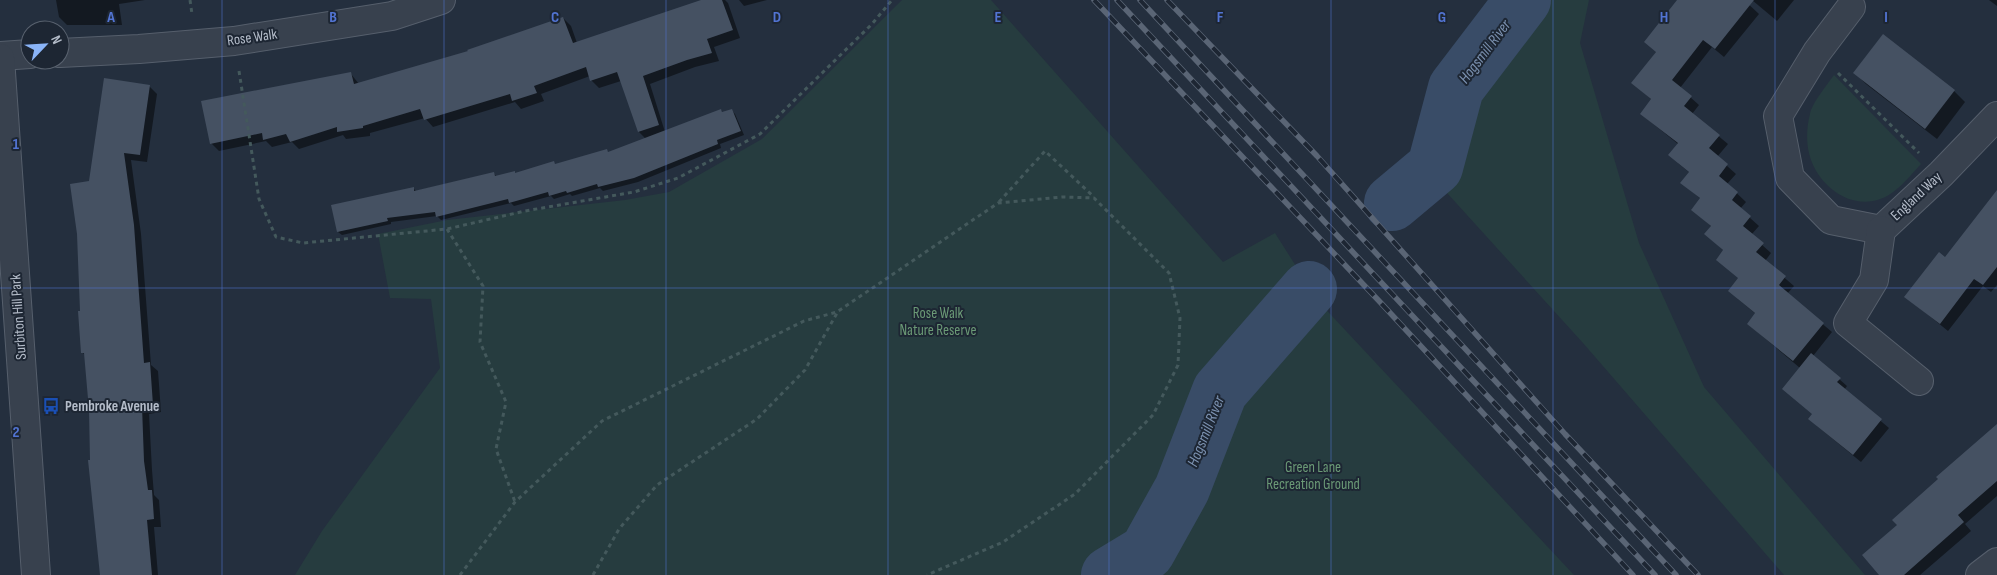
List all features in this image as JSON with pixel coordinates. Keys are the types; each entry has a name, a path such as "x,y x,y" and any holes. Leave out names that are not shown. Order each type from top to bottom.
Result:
{"street":[{"name":"Rose Walk","path":"70,52 234,41 392,16 441,0"},
{"name":"England Way","path":"1851,7 1816,52 1778,116 1790,178 1831,220 1881,230 1997,116"},
{"path":"0,57 20,55"},
{"name":"Surbiton Hill Park","path":"0,57 9,333 36,575"},
{"path":"1881,230 1874,280 1848,323 1919,381"},
{"path":"1980,575 1997,562"}],"path":[{"path":"234,41 259,199 276,237 303,243 447,229 525,211 634,192 678,178 760,134 865,31 892,0"},
{"path":"1816,52 1940,174"},
{"path":"460,575 515,502 602,421 804,321 837,312 998,203 1046,151 1169,272 1180,318 1178,365 1153,415 1074,494 1003,542 927,575"},
{"path":"998,203 1062,197 1094,198"},
{"path":"447,229 483,286 480,342 506,402 496,449 515,502"},
{"path":"593,575 619,529 657,485 757,419 805,370 837,312"}],"green space":[{"name":"Rose Walk Nature Reserve","path":"902,0 991,0 1223,262 1275,233 1318,301 1574,575 295,575 322,531 440,368 431,299 390,298 378,234 447,220 625,200 669,192 762,139"},
{"path":"1546,0 1589,0 1580,43 1639,243 1704,387 1865,575 1784,575 1583,343 1438,183 1449,165 1465,99"},
{"path":"1834,75 1921,164 1900,187 1880,199 1863,202 1844,197 1835,192 1821,178 1811,160 1807,137 1811,110"}],"building":[{"path":"701,0 722,0 733,30 707,39 712,53 643,76 659,125 638,132 617,72 590,81 586,67 534,86 537,93 512,101 510,94 424,120 420,109 363,126 363,128 337,132 337,127 290,142 286,134 263,140 262,133 210,144 201,101 351,72 354,84 468,51 563,17 573,43"},
{"path":"1677,0 1754,0 1715,49 1703,40 1672,80 1692,96 1684,106 1720,135 1709,148 1728,164 1719,176 1738,192 1732,200 1751,216 1743,226 1764,243 1756,252 1786,276 1779,285 1824,323 1793,361 1747,324 1755,313 1728,291 1738,278 1716,260 1723,250 1704,234 1711,226 1691,210 1700,198 1680,183 1689,172 1668,155 1678,143 1640,114 1651,99 1631,83 1656,52 1644,42"},
{"path":"1883,34 1955,90 1925,129 1853,73"},
{"path":"104,78 150,85 140,155 124,153 134,225 144,363 150,362 153,405 142,406 144,461 148,490 152,490 154,519 147,520 152,575 100,575 88,460 90,460 89,410 84,353 81,353 78,311 80,311 77,234 70,184 89,181"},
{"path":"721,109 722,112 732,109 741,131 717,140 718,144 634,178 598,187 597,184 549,196 548,192 509,203 508,199 436,217 435,212 387,218 388,221 337,232 331,205 414,187 414,191 494,172 495,176 515,171 515,173 554,161 555,164 607,149 608,152"},
{"path":"1997,190 1997,267 1983,285 1974,279 1940,324 1904,297 1939,252 1945,257"},
{"path":"1811,353 1841,378 1837,382 1882,419 1853,455 1808,419 1812,414 1782,389"},
{"path":"1997,424 1997,481 1958,515 1964,522 1904,575 1879,575 1862,555 1897,525 1892,520 1938,479 1936,477"}],"waterway":[{"name":"Hogsmill River","path":"1392,203 1435,167 1456,88 1523,0"},
{"name":"Hogsmill River","path":"1109,575 1147,552 1182,489 1220,391 1309,289"}],"railway":[{"path":"1094,0 1380,302 1633,575"},
{"path":"1117,0 1655,575"},
{"path":"1140,0 1676,575"},
{"path":"1167,0 1317,156 1565,434 1698,575"}],"place":[{"name":"Pembroke Avenue","path":"51,406"}],"park label":[{"name":"Green Lane Recreation Ground","path":"1313,476"}]}
